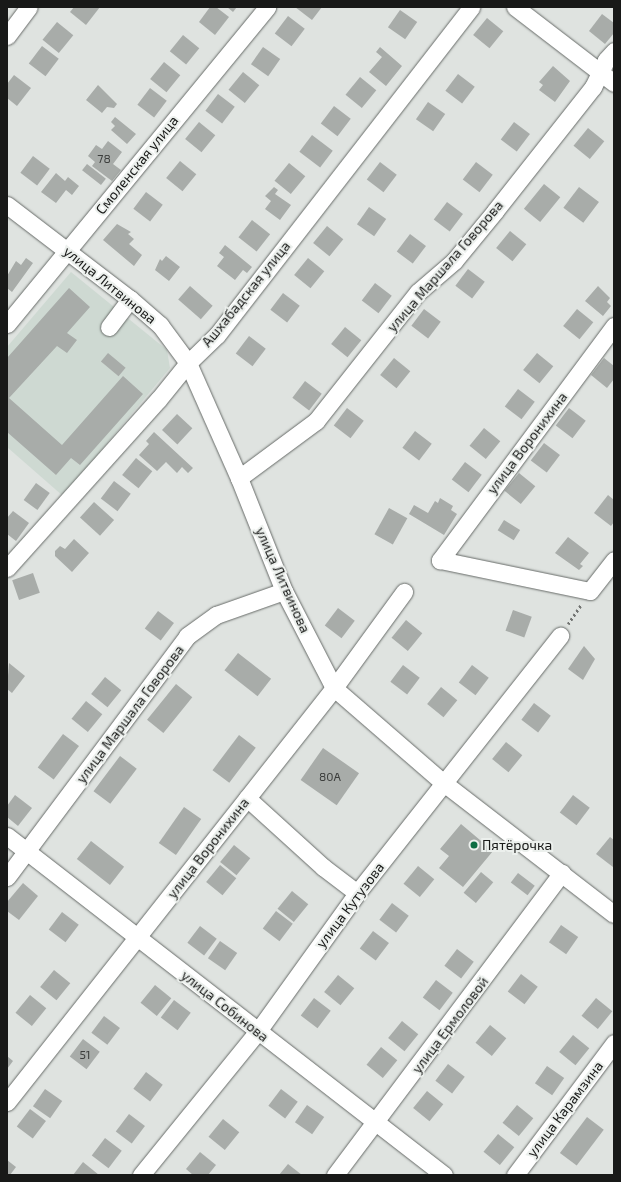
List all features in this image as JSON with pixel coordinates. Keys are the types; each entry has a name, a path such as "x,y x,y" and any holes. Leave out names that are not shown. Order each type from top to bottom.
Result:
{"street":[{"path":"7,36 29,7"},
{"name":"Смоленская улица","path":"7,324 267,7"},
{"name":"Ашхабадская улица","path":"7,568 158,400 188,363 217,335 471,7"},
{"path":"515,7 614,83"},
{"name":"улица Маршала Говорова","path":"239,478 316,422 418,292 454,261 495,211 594,86 600,73 614,51"},
{"name":"улица Литвинова","path":"7,205 130,299 160,326 188,363 239,478 284,591 334,688 445,784 614,914"},
{"path":"109,327 130,299"},
{"name":"улица Воронихина","path":"590,591 440,560 614,326"},
{"path":"590,591 614,560"},
{"name":"улица Маршала Говорова","path":"7,877 187,636 216,615 284,591"},
{"name":"улица Воронихина","path":"7,1102 334,688 404,592"},
{"name":"улица Кутузова","path":"141,1175 258,1031 357,893 445,784 560,636"},
{"path":"247,798 323,867 357,893"},
{"name":"улица Собинова","path":"7,836 444,1175"},
{"name":"улица Ермоловой","path":"335,1175 376,1123 562,873"},
{"name":"улица Карамзина","path":"515,1175 614,1043"}],"path":[{"path":"560,636 590,591"}],"shaded area":[{"path":"71,272 167,350 170,368 63,496 7,447 7,347"}],"building":[{"path":"74,7 100,7 86,25 70,12"},
{"path":"210,7 216,7 229,17 215,35 199,22"},
{"path":"227,7 237,7 233,12"},
{"path":"295,7 322,7 312,20"},
{"path":"400,10 417,22 405,39 388,27"},
{"path":"602,14 614,23 614,33 605,44 589,31"},
{"path":"288,16 305,29 292,46 275,34"},
{"path":"487,18 503,31 489,48 473,35"},
{"path":"57,22 73,35 59,53 43,40"},
{"path":"183,35 199,48 186,65 170,51"},
{"path":"42,46 59,59 46,76 29,64"},
{"path":"263,47 280,59 268,76 251,64"},
{"path":"380,47 402,66 386,86 369,72 382,57 376,52"},
{"path":"164,62 180,75 166,92 150,79"},
{"path":"553,66 570,81 555,102 539,90 543,85 539,82"},
{"path":"243,72 259,85 245,103 229,90"},
{"path":"458,74 475,87 462,103 445,91"},
{"path":"14,75 31,88 17,106 7,98 7,84"},
{"path":"360,77 376,90 362,108 346,95"},
{"path":"98,85 117,104 114,108 107,107 102,113 86,100"},
{"path":"150,88 167,101 154,117 137,105"},
{"path":"218,94 235,107 222,123 205,111"},
{"path":"428,102 445,114 433,131 416,119"},
{"path":"334,106 351,119 338,136 321,124"},
{"path":"115,117 136,134 127,144 111,130 115,126 111,122"},
{"path":"199,122 215,135 201,152 185,139"},
{"path":"514,122 530,134 517,152 501,140"},
{"path":"588,128 604,141 590,159 574,146"},
{"path":"312,135 333,151 320,167 299,152"},
{"path":"108,141 122,152 113,164 121,170 112,181 92,166 95,162 88,156 96,145 102,149"},
{"path":"33,156 50,169 37,185 20,173"},
{"path":"180,161 196,174 182,191 166,178"},
{"path":"380,162 397,175 384,192 367,180"},
{"path":"476,162 493,175 480,192 463,180"},
{"path":"289,163 305,176 291,194 275,181"},
{"path":"87,164 106,179 101,185 82,170"},
{"path":"56,173 65,181 68,177 79,186 72,195 66,190 56,203 41,192"},
{"path":"544,184 560,197 540,222 524,209"},
{"path":"274,187 278,190 275,194 291,205 280,220 265,209 271,201 265,196"},
{"path":"579,187 599,202 583,223 563,208"},
{"path":"146,192 163,205 150,221 133,209"},
{"path":"447,202 463,214 450,232 434,220"},
{"path":"369,207 386,219 374,236 357,224"},
{"path":"252,220 270,234 257,251 238,237"},
{"path":"117,224 131,232 128,234 134,239 129,244 142,255 134,266 103,240"},
{"path":"327,226 343,239 329,256 313,243"},
{"path":"510,231 526,244 512,261 496,248"},
{"path":"410,234 426,246 413,264 397,252"},
{"path":"225,245 252,267 247,273 243,270 235,280 217,266 224,257 219,253"},
{"path":"166,256 180,267 169,281 155,270 160,259 162,261"},
{"path":"26,258 33,263 12,292 7,288 7,276 16,261 21,265"},
{"path":"308,258 324,271 310,288 294,275"},
{"path":"468,269 485,282 472,298 455,286"},
{"path":"375,283 392,296 379,313 362,301"},
{"path":"190,286 213,306 201,319 178,300"},
{"path":"598,286 610,298 607,302 611,306 603,316 585,301"},
{"path":"69,288 90,307 67,333 77,340 67,353 57,346 9,398 62,445 123,376 143,394 80,465 71,458 56,475 7,432 7,358"},
{"path":"283,293 300,306 287,322 270,310"},
{"path":"424,309 441,322 428,338 411,326"},
{"path":"577,309 593,322 579,339 563,326"},
{"path":"345,327 361,340 347,357 331,344"},
{"path":"249,336 266,349 253,366 236,354"},
{"path":"108,353 126,368 119,376 101,361"},
{"path":"537,353 553,366 539,383 523,370"},
{"path":"394,358 410,371 396,388 380,375"},
{"path":"604,358 614,366 614,379 607,388 591,375"},
{"path":"305,381 322,394 309,410 292,398"},
{"path":"518,389 535,402 522,419 505,407"},
{"path":"347,408 364,421 351,438 334,426"},
{"path":"569,408 586,421 573,438 556,426"},
{"path":"177,414 192,428 177,444 162,430"},
{"path":"484,428 500,441 486,459 470,446"},
{"path":"415,431 432,444 419,460 402,448"},
{"path":"154,432 193,468 188,473 182,467 177,473 166,462 157,471 139,455 149,444 146,441"},
{"path":"544,443 560,455 547,473 531,461"},
{"path":"136,458 152,471 138,488 122,475"},
{"path":"465,462 482,475 469,492 452,480"},
{"path":"519,473 535,486 521,504 505,491"},
{"path":"114,481 131,494 118,511 101,499"},
{"path":"36,483 50,493 37,510 24,500"},
{"path":"608,495 614,500 614,522 611,526 594,513"},
{"path":"440,498 453,506 451,510 457,514 444,535 409,514 414,505 428,513 435,501 438,503"},
{"path":"94,502 114,520 100,536 80,518"},
{"path":"389,508 407,518 393,544 374,534"},
{"path":"13,511 29,523 16,541 7,534 7,518"},
{"path":"504,520 520,530 514,540 498,530"},
{"path":"568,537 589,553 580,564 583,566 579,570 555,553"},
{"path":"74,539 89,553 72,572 55,556 55,551 60,546 65,549"},
{"path":"33,573 40,593 19,600 12,580"},
{"path":"338,608 355,621 342,638 325,626"},
{"path":"513,610 532,617 524,638 505,631"},
{"path":"158,611 174,623 161,641 145,629"},
{"path":"406,620 422,633 408,651 392,638"},
{"path":"584,646 595,659 583,680 568,669"},
{"path":"238,653 271,679 258,696 224,670"},
{"path":"9,663 25,676 12,693 7,689"},
{"path":"403,665 420,678 407,694 390,682"},
{"path":"472,665 489,678 476,695 459,683"},
{"path":"105,677 121,690 107,707 91,694"},
{"path":"176,684 192,697 163,733 147,720"},
{"path":"441,687 457,700 443,717 427,704"},
{"path":"86,701 102,714 88,732 72,719"},
{"path":"534,703 551,716 538,732 521,720"},
{"path":"63,734 79,746 54,780 38,768"},
{"path":"239,735 256,748 229,783 213,770"},
{"path":"506,742 522,755 508,772 492,759"},
{"path":"323,748 359,773 337,805 301,780"},
{"path":"120,756 137,769 110,804 94,791"},
{"path":"15,795 32,808 18,826 7,817 7,806"},
{"path":"573,795 590,808 577,825 560,813"},
{"path":"184,807 201,819 176,855 159,843"},
{"path":"461,824 493,851 463,887 439,868 449,856 440,849"},
{"path":"610,837 614,840 613,867 596,854"},
{"path":"91,841 124,867 110,885 77,859"},
{"path":"234,845 250,858 236,875 220,862"},
{"path":"220,865 236,878 222,895 206,882"},
{"path":"418,866 434,879 420,897 404,884"},
{"path":"481,872 493,882 476,903 464,893"},
{"path":"518,873 535,886 528,895 511,883"},
{"path":"23,883 38,896 19,920 7,911 7,902"},
{"path":"292,891 308,904 294,922 278,909"},
{"path":"392,903 409,916 396,932 379,920"},
{"path":"276,911 293,924 280,941 263,929"},
{"path":"62,912 79,925 66,942 49,930"},
{"path":"561,925 578,937 566,954 549,942"},
{"path":"200,926 217,939 204,955 187,943"},
{"path":"373,931 389,943 376,961 360,949"},
{"path":"220,941 237,953 225,970 208,958"},
{"path":"457,949 474,962 461,978 444,966"},
{"path":"54,970 70,983 56,1000 40,987"},
{"path":"521,974 538,987 525,1004 508,992"},
{"path":"338,975 354,988 340,1005 324,992"},
{"path":"436,980 453,993 440,1010 423,998"},
{"path":"155,985 171,998 157,1016 141,1003"},
{"path":"30,995 46,1008 32,1026 16,1013"},
{"path":"314,998 331,1011 318,1028 301,1016"},
{"path":"596,998 612,1011 598,1029 582,1016"},
{"path":"174,1000 191,1013 178,1030 161,1018"},
{"path":"104,1016 120,1028 107,1045 91,1033"},
{"path":"402,1021 418,1034 404,1051 388,1038"},
{"path":"490,1025 506,1038 492,1056 476,1043"},
{"path":"573,1035 589,1048 575,1065 559,1052"},
{"path":"83,1039 100,1052 87,1069 70,1057"},
{"path":"381,1047 397,1060 383,1078 367,1065"},
{"path":"7,1056 13,1061 7,1069"},
{"path":"448,1064 465,1077 452,1093 435,1081"},
{"path":"547,1066 564,1078 552,1095 535,1083"},
{"path":"146,1072 163,1085 150,1101 133,1089"},
{"path":"45,1089 62,1101 50,1118 33,1106"},
{"path":"281,1089 298,1102 285,1118 268,1106"},
{"path":"427,1091 443,1104 429,1121 413,1108"},
{"path":"307,1105 324,1117 312,1134 295,1122"},
{"path":"517,1105 533,1118 519,1136 503,1123"},
{"path":"30,1109 46,1121 33,1139 17,1127"},
{"path":"129,1114 145,1126 132,1144 116,1132"},
{"path":"587,1117 604,1130 577,1166 560,1153"},
{"path":"223,1119 239,1132 225,1150 209,1137"},
{"path":"498,1134 514,1147 500,1165 484,1152"},
{"path":"105,1138 122,1151 109,1168 92,1156"},
{"path":"200,1152 216,1165 208,1175 193,1175 186,1169"},
{"path":"7,1160 16,1167 10,1175 7,1175"},
{"path":"83,1162 99,1175 73,1175"},
{"path":"288,1164 302,1175 279,1175"}],"place":[{"name":"Пятёрочка","path":"474,845"}]}
